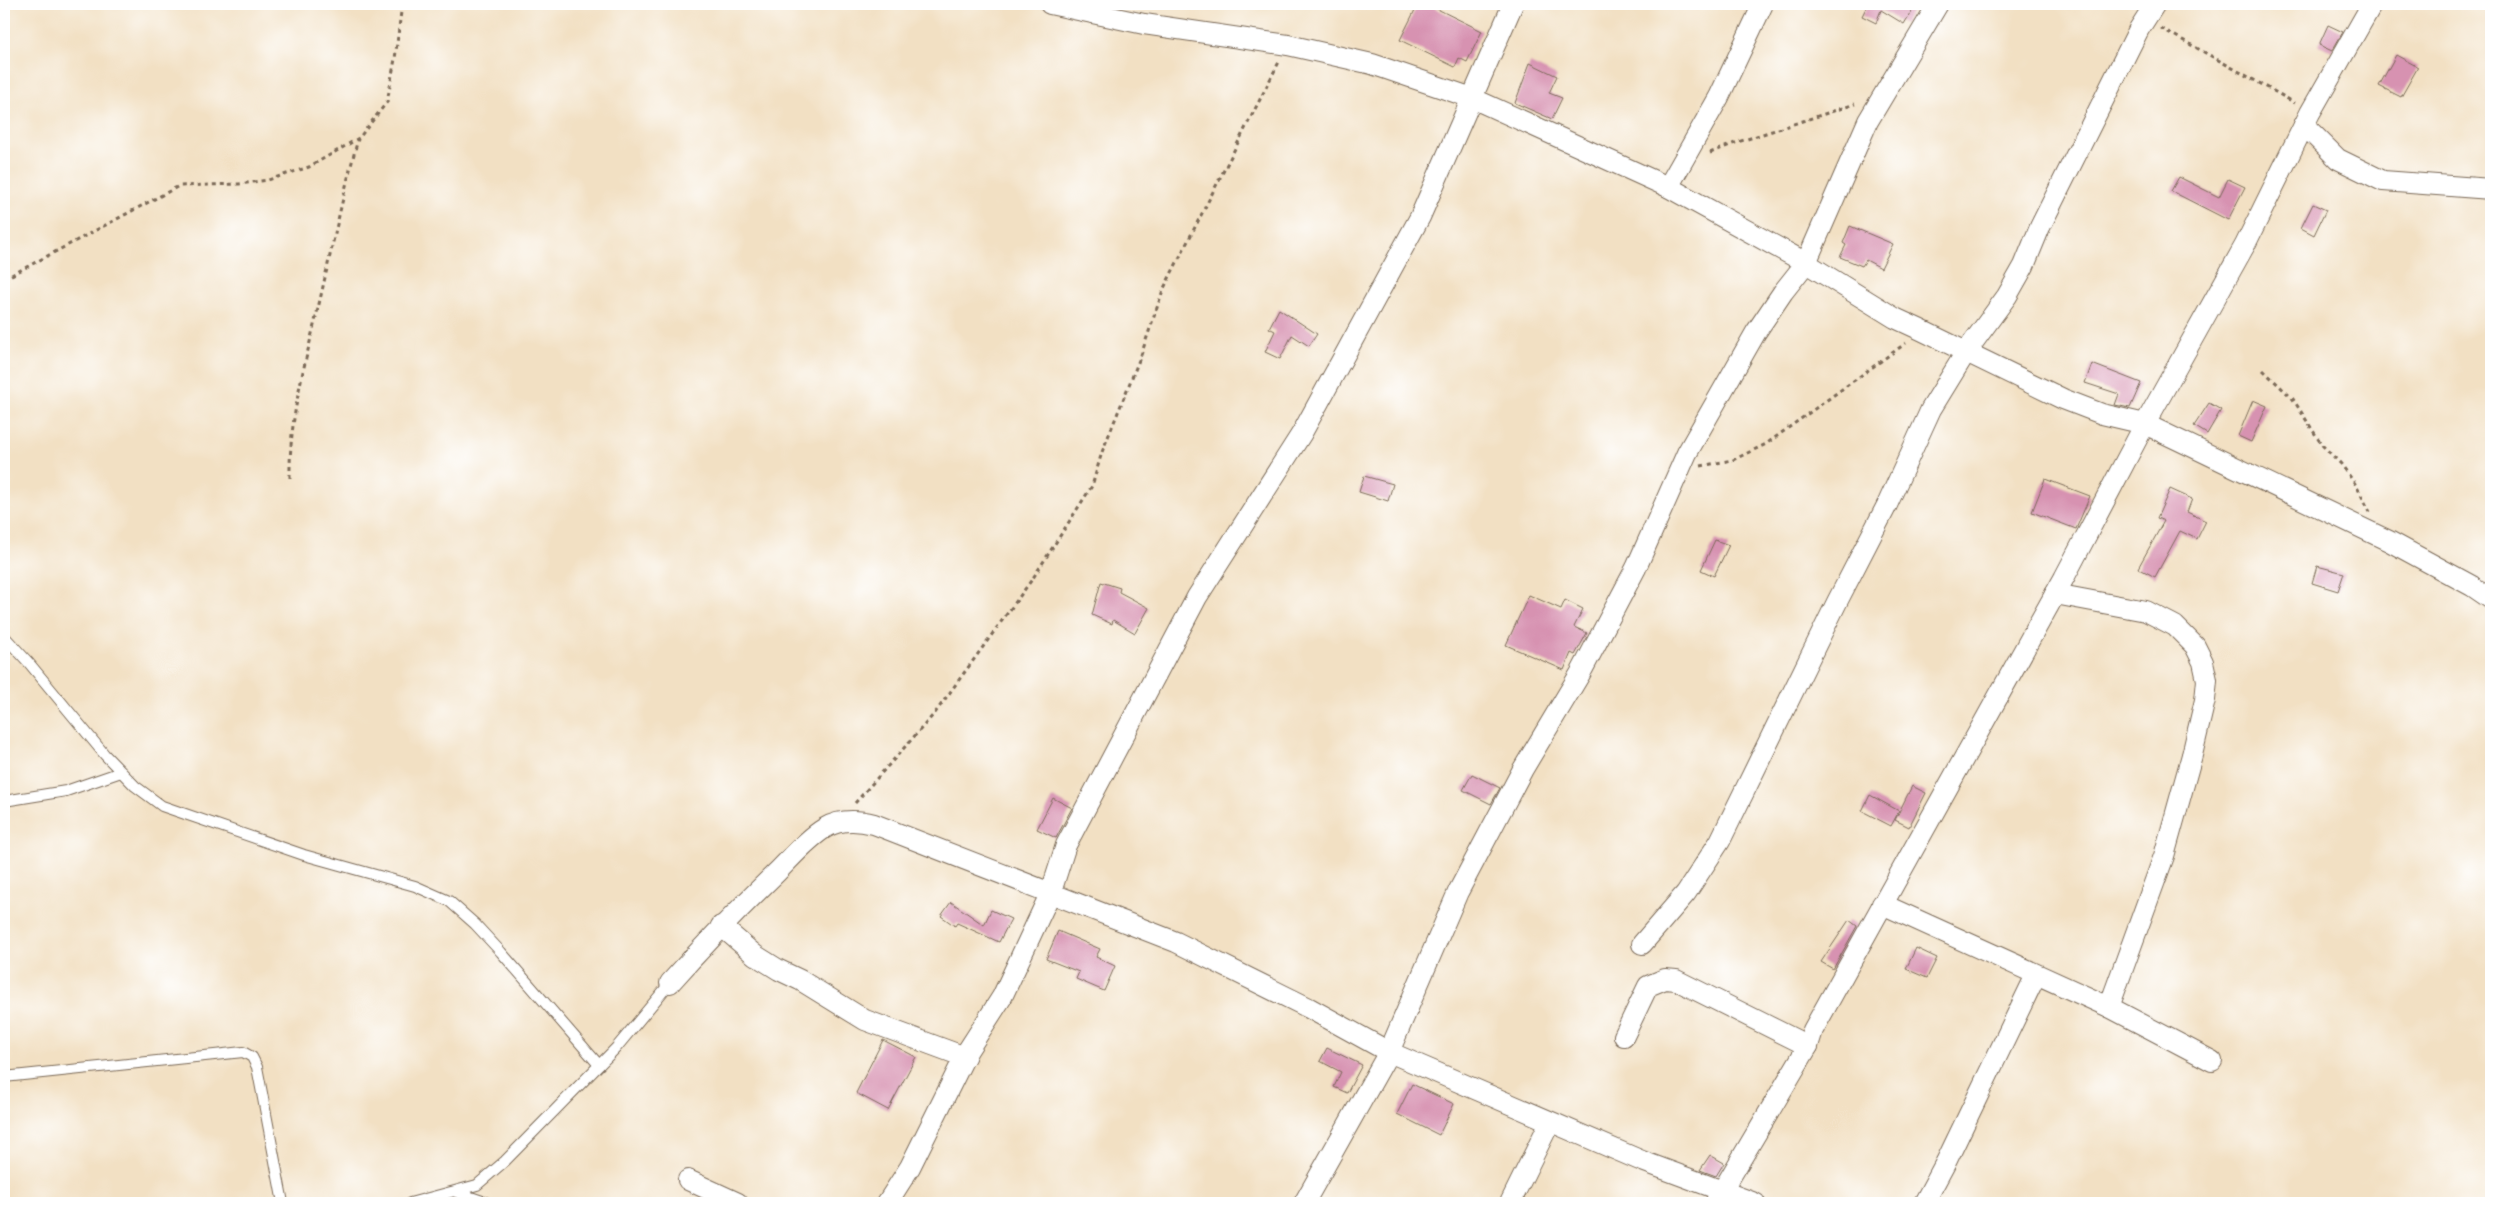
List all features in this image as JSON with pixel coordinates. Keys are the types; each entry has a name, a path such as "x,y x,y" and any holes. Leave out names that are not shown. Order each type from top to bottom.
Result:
{"street":[{"path":"1050,4 1144,24 1288,45 1372,64 1472,98 1668,187 1806,263 1895,318 2063,399 2102,414 2145,424 2375,535 2472,586 2491,599"},
{"path":"887,1203 910,1167 965,1057 1002,997 1051,892 1066,845 1092,793 1158,674 1196,597 1302,433 1420,217 1513,4"},
{"path":"1668,187 1718,96 1763,4"},
{"path":"1304,1203 1389,1052 1458,892 1523,769 1580,674 1636,568 1688,453 1756,332 1782,292 1806,263 1868,121 1938,4"},
{"path":"1718,1197 1808,1046 1812,1030 2055,594 2145,424 2233,269 2307,119 2372,4"},
{"path":"1642,944 1686,893 1720,841 1837,602 1888,504 1931,409 1966,352 2007,296 2024,266 2057,193 2150,12"},
{"path":"2307,119 2338,159 2383,181 2491,189"},
{"path":"2055,594 2146,611 2175,626 2195,646 2203,662 2207,680 2205,700 2192,755 2164,856 2109,1007"},
{"path":"670,983 721,926 809,841 826,828 845,821 874,824 1176,942 1309,1008 1389,1052 1718,1197 1755,1203"},
{"path":"1882,904 2109,1007 2212,1061"},
{"path":"721,926 756,955 865,1020 965,1057"},
{"path":"1924,1203 2036,975"},
{"path":"1624,1036 1648,986 1665,979 1676,980 1808,1046"},
{"path":"1510,1203 1550,1122"},
{"path":"688,1180 738,1203"}],"lane":[{"path":"4,636 122,772 162,806 304,855 415,886 449,901 495,945 599,1065"},
{"path":"4,801 66,791 93,784 122,772"},
{"path":"410,1203 477,1185 505,1161 599,1065 670,983"},
{"path":"4,1077 243,1052 252,1057 257,1067 283,1203"},
{"path":"456,1192 488,1203"}],"path":[{"path":"4,279 179,186 239,184 268,180 310,167 359,138 387,102 402,4"},
{"path":"2150,12 2178,36 2307,119"},
{"path":"845,821 862,793 935,713 1033,578 1092,486 1102,452 1141,354 1163,290 1288,45"},
{"path":"1679,166 1735,143 1884,95"},
{"path":"290,478 290,442 299,382 339,210 359,138"},
{"path":"1681,469 1733,460 1766,444 1900,348 1921,330"},
{"path":"2263,370 2274,378 2294,399 2322,445 2341,464 2356,485 2369,508 2375,535"}],"building":[{"path":"1418,4 1427,4 1482,31 1467,62 1459,58 1455,67 1400,40"},
{"path":"1868,4 1916,4 1904,24 1881,10 1876,23 1862,16"},
{"path":"2328,25 2343,32 2332,51 2319,45"},
{"path":"2396,55 2418,67 2401,97 2379,86"},
{"path":"1530,63 1557,76 1549,93 1562,98 1552,119 1515,103"},
{"path":"2179,177 2219,197 2228,179 2245,187 2228,220 2171,191"},
{"path":"2313,204 2326,210 2314,235 2301,228"},
{"path":"1850,226 1893,244 1881,268 1866,260 1862,266 1840,257 1846,245 1843,243"},
{"path":"1279,309 1317,334 1309,346 1292,335 1280,359 1265,352 1275,331 1269,328"},
{"path":"2092,364 2141,383 2130,408 2115,405 2119,394 2085,383"},
{"path":"2253,400 2267,406 2251,442 2238,436"},
{"path":"2209,403 2221,410 2207,434 2194,426"},
{"path":"1364,476 1393,484 1388,501 1359,492"},
{"path":"2045,479 2090,496 2076,529 2032,512"},
{"path":"2170,489 2192,499 2187,512 2206,521 2197,539 2180,531 2155,577 2138,568 2164,521 2157,518"},
{"path":"1715,540 1729,545 1714,576 1701,570"},
{"path":"2317,566 2344,573 2338,591 2312,583"},
{"path":"1101,582 1120,588 1119,592 1149,608 1135,633 1113,620 1112,624 1092,615"},
{"path":"1529,595 1561,609 1565,600 1583,609 1574,627 1587,633 1575,655 1571,653 1564,670 1506,645"},
{"path":"1472,774 1500,788 1491,804 1463,790"},
{"path":"1912,786 1926,793 1909,827 1895,820"},
{"path":"1870,795 1899,811 1891,826 1862,811"},
{"path":"1053,798 1072,808 1056,838 1037,829"},
{"path":"951,902 984,925 991,910 1011,919 999,942 957,923 955,926 941,916"},
{"path":"1849,920 1857,926 1833,969 1821,962"},
{"path":"1058,931 1100,949 1096,957 1115,966 1104,991 1076,979 1079,972 1046,959"},
{"path":"1916,948 1937,958 1927,978 1906,969"},
{"path":"883,1040 916,1057 888,1110 856,1093"},
{"path":"1327,1048 1362,1065 1347,1093 1334,1087 1341,1072 1320,1061"},
{"path":"1412,1084 1454,1104 1439,1135 1397,1114"},
{"path":"1710,1155 1724,1163 1716,1176 1700,1170"}]}
